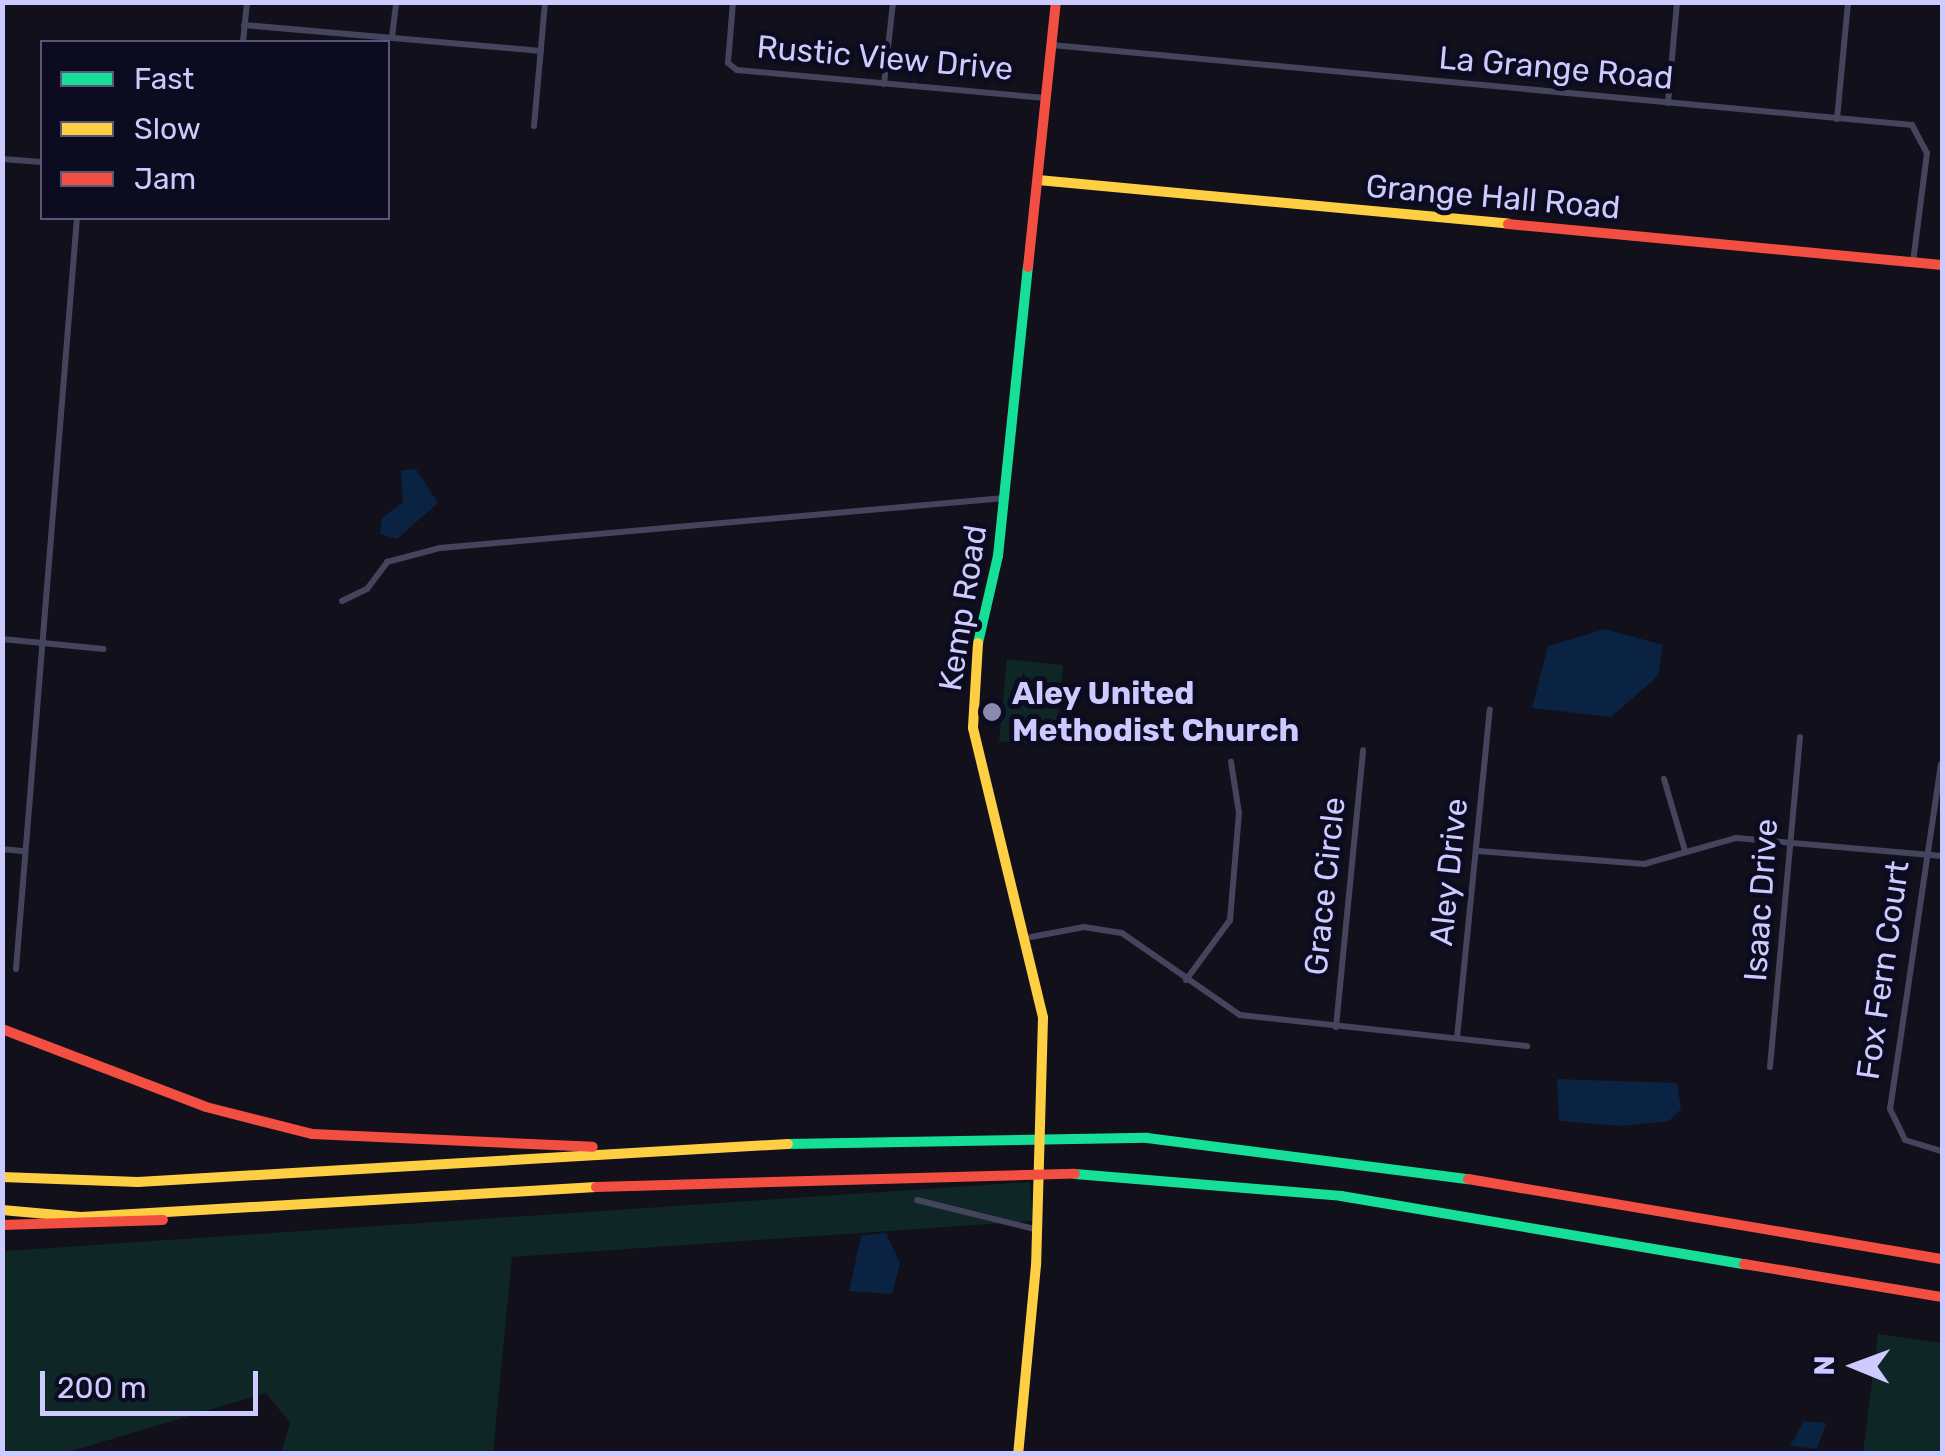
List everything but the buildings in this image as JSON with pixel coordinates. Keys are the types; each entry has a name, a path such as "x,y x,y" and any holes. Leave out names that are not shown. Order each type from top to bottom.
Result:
{"main road":[{"name":"Kemp Road","path":"1018,1454 1038,1230 1044,1093 1031,937 972,708 1005,498 1056,2"},
{"name":"Grange Hall Road","path":"1038,180 1942,265"},
{"path":"2,1029 206,1107 312,1134 672,1149"},
{"path":"2,1177 138,1182 942,1135 1164,1140 1373,1163 1942,1259"},
{"path":"2,1210 221,1211 608,1186 1058,1173 1341,1196 1942,1298"},
{"path":"2,1225 122,1226 221,1211"}],"street":[{"path":"243,40 247,2"},
{"path":"392,37 396,2"},
{"path":"534,126 545,2"},
{"name":"Rustic View Drive","path":"733,2 728,56 737,70 1047,98"},
{"path":"884,84 893,2"},
{"path":"1668,103 1677,2"},
{"path":"1837,118 1848,2"},
{"path":"244,25 540,52"},
{"name":"La Grange Road","path":"1052,45 1837,118 1924,134 1913,263"},
{"path":"2,159 40,162"},
{"path":"16,969 36,642 78,220"},
{"path":"342,601 366,589 387,562 440,548 1005,498"},
{"path":"2,639 104,649"},
{"name":"Aley Drive","path":"1457,1038 1490,710"},
{"name":"Isaac Drive","path":"1770,1067 1800,738"},
{"name":"Grace Circle","path":"1336,1026 1363,750"},
{"path":"1186,980 1230,920 1239,814 1232,762"},
{"name":"Fox Fern Court","path":"1941,764 1890,1109 1905,1140 1942,1152"},
{"path":"1664,780 1686,851"},
{"path":"1478,851 1634,865 1736,838 1942,856"},
{"path":"2,850 22,850"},
{"path":"1031,937 1084,927 1122,932 1240,1015 1527,1046"},
{"path":"917,1200 1038,1230"}],"green space":[{"path":"1007,659 1063,665 1055,746 999,741"},
{"path":"1030,1182 1033,1221 512,1257 493,1453 281,1453 290,1423 266,1393 65,1453 3,1454 5,1251"},
{"path":"1878,1334 1942,1343 1942,1453 1863,1453"}],"water":[{"path":"416,469 438,503 397,539 380,534 382,518 403,502 401,470"},
{"path":"1605,629 1663,645 1658,676 1611,717 1532,708 1548,646"},
{"path":"1557,1079 1677,1083 1681,1109 1669,1121 1622,1126 1559,1121"},
{"path":"886,1233 900,1263 892,1294 849,1291 861,1236"},
{"path":"1804,1421 1826,1423 1817,1449 1790,1446"}],"traffic: fast":[{"path":"978,643 998,556 1028,267"},
{"path":"788,1144 1147,1138 1468,1179"},
{"path":"1075,1174 1341,1196 1744,1264"}],"traffic: slow":[{"path":"1038,180 1508,224"},
{"path":"978,643 973,728 1043,1018 1036,1265 1018,1454"},
{"path":"2,1177 138,1182 788,1144"},
{"path":"2,1210 81,1217 596,1187"}],"traffic: jam":[{"path":"1028,267 1056,2"},
{"path":"1508,224 1942,265"},
{"path":"2,1029 206,1107 312,1134 593,1147"},
{"path":"596,1187 1075,1174"},
{"path":"1468,1179 1942,1259"},
{"path":"2,1225 163,1220"},
{"path":"1744,1264 1942,1297"}],"place":[{"name":"Aley United Methodist Church","path":"992,712"}]}
